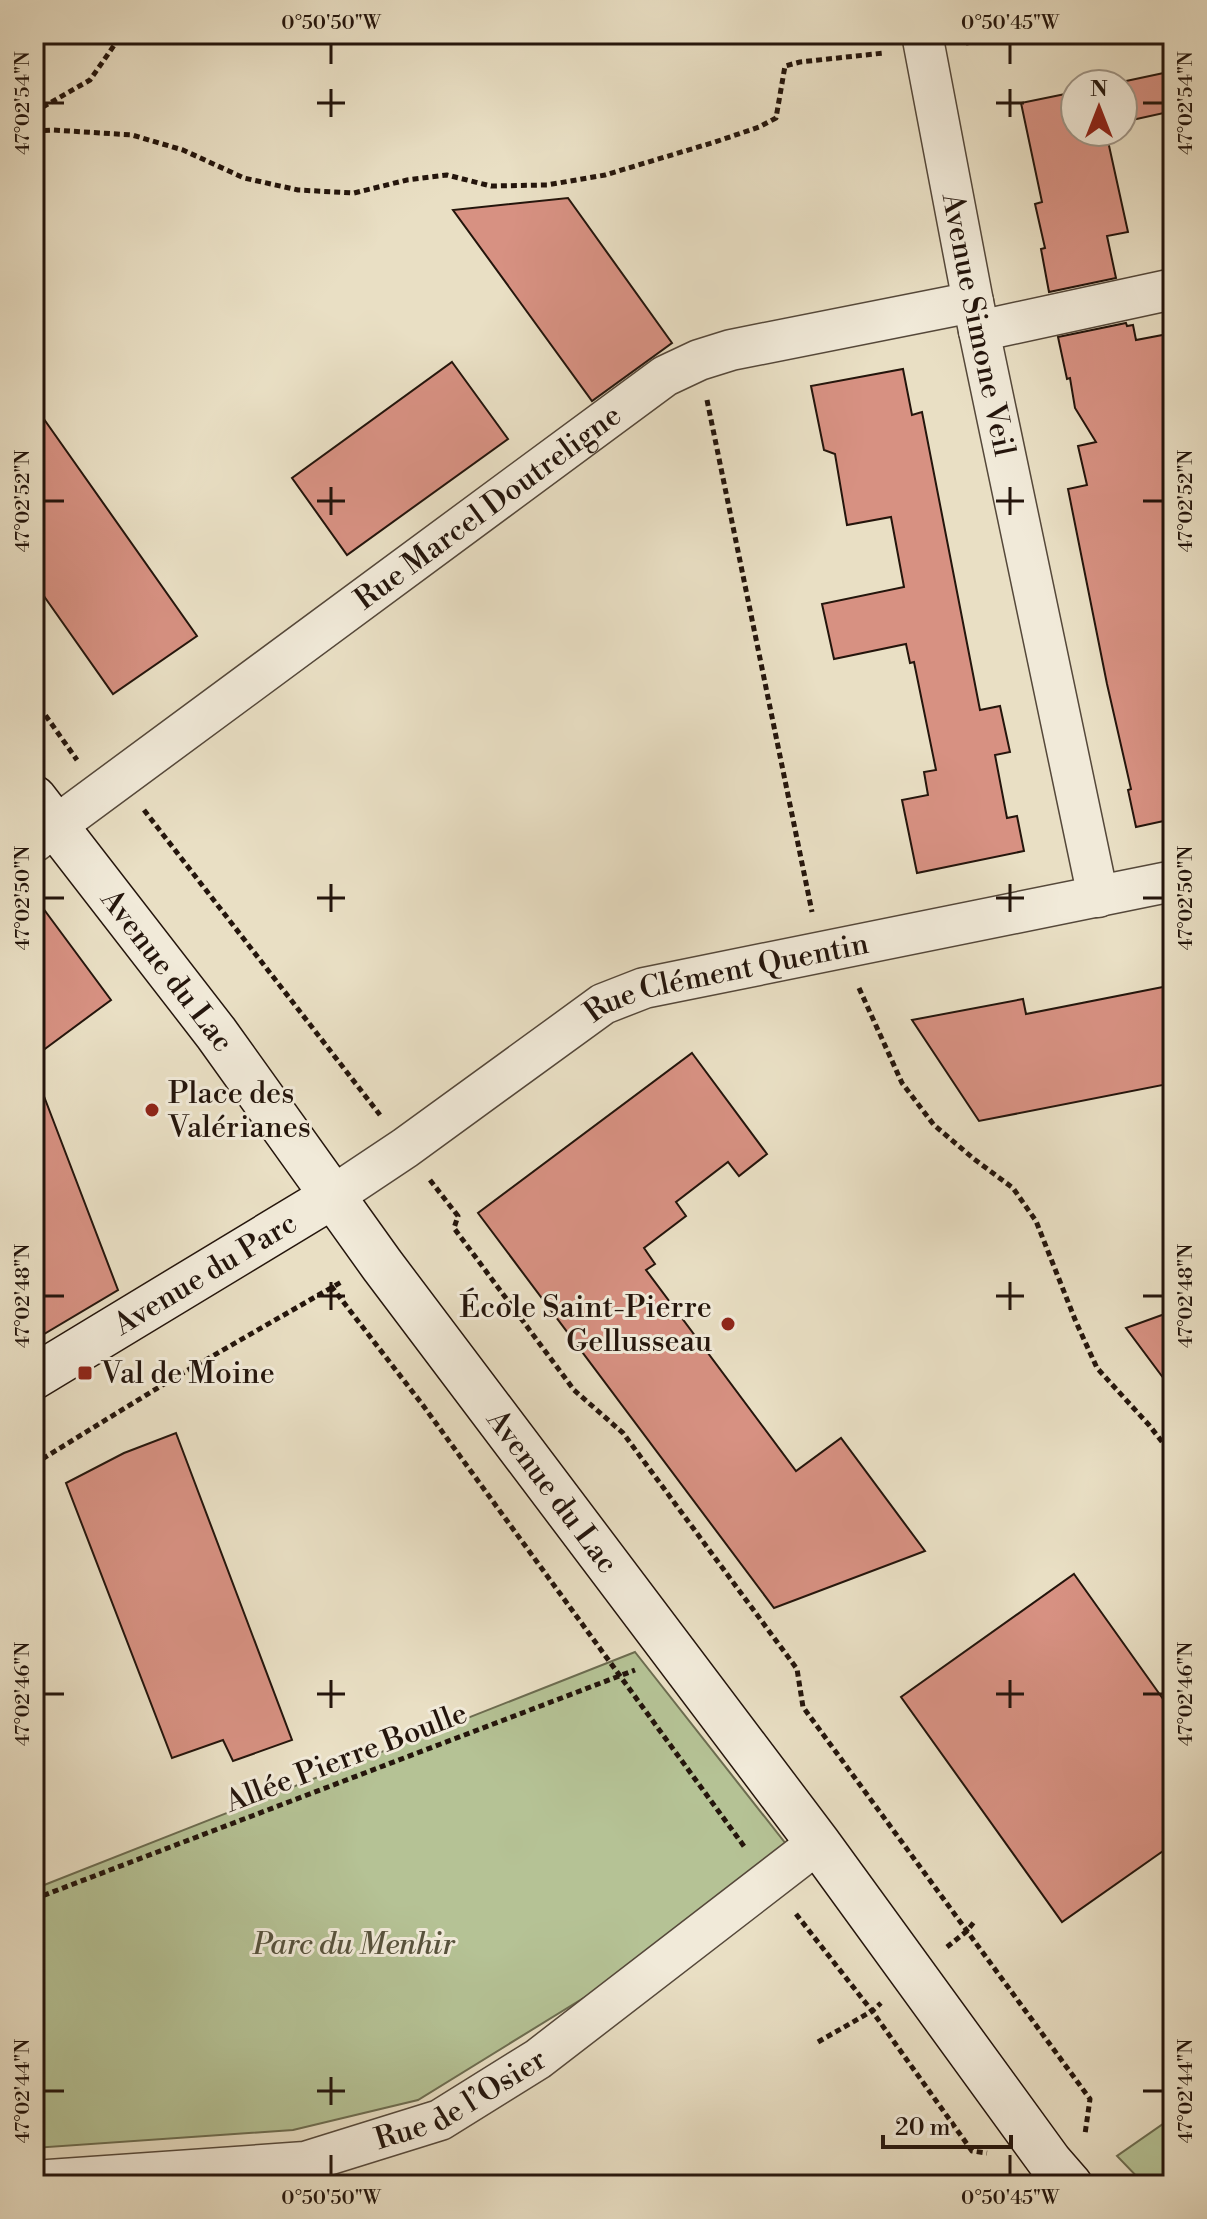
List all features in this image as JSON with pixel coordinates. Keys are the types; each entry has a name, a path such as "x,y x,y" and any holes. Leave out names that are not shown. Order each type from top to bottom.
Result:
{"street":[{"name":"Avenue Simone Veil","path":"923,41 976,316 1098,897"},
{"name":"Rue Marcel Doutreligne","path":"41,822 119,777 665,376 699,360 731,350 1173,289"},
{"name":"Avenue du Lac","path":"41,822 216,1033 382,1265 818,1843 1050,2162 1070,2185"},
{"name":"Rue Clément Quentin","path":"333,1196 405,1148 603,1004 644,988 1173,881"},
{"name":"Avenue du Parc","path":"34,1377 333,1196"},
{"name":"Rue de l’Osier","path":"34,2181 305,2162 440,2120 538,2059 818,1843"}],"path":[{"path":"34,112 90,80 122,34"},
{"path":"34,131 132,135 183,150 244,178 298,190 354,193 407,180 447,175 491,186 547,185 605,175 759,127 776,118 785,66 923,41 1024,34"},
{"path":"34,699 79,762 119,777 405,1148"},
{"path":"34,1464 331,1286 382,1265"},
{"name":"Allée Pierre Boulle","path":"34,1899 674,1654"}],"green space":[{"name":"Parc du Menhir","path":"635,1652 786,1844 603,1986 418,2100 293,2130 34,2148 34,1889"},
{"path":"1173,2117 1173,2185 1145,2185 1117,2156"}],"building":[{"path":"1173,71 1173,111 1139,118 1139,78"},
{"path":"1059,95 1059,148 1110,148 1128,232 1107,236 1116,278 1049,292 1041,249 1045,248 1035,204 1042,202 1021,103"},
{"path":"568,198 672,343 592,401 453,210"},
{"path":"1126,323 1127,326 1133,325 1136,340 1173,333 1173,819 1136,827 1128,790 1131,789 1068,489 1087,485 1078,446 1096,442 1075,408 1058,337"},
{"path":"452,362 508,439 347,555 292,478"},
{"path":"903,369 912,415 922,412 980,710 1000,706 1010,752 995,755 1007,818 1017,816 1024,851 917,873 902,800 928,795 924,772 936,770 914,662 910,663 906,644 834,659 822,604 904,587 891,517 847,525 835,454 824,450 811,386"},
{"path":"34,405 197,636 113,694 34,582"},
{"path":"34,896 111,1000 34,1057"},
{"path":"1173,985 1173,1083 979,1121 912,1020 1023,999 1026,1014"},
{"path":"692,1053 767,1154 739,1176 728,1162 676,1202 686,1216 644,1248 655,1264 646,1270 796,1471 841,1438 925,1551 774,1608 478,1213"},
{"path":"37,1078 118,1290 34,1340 34,1079"},
{"path":"1173,1311 1173,1391 1126,1328"},
{"path":"176,1433 292,1740 233,1761 223,1740 172,1758 66,1483 124,1453"},
{"path":"1074,1574 1173,1713 1173,1844 1062,1922 901,1697"}],"place":[{"name":"Place des Valérianes","path":"152,1110"},
{"name":"École Saint-Pierre Gellusseau","path":"728,1324"},
{"name":"Val de Moine","path":"85,1373"}]}
